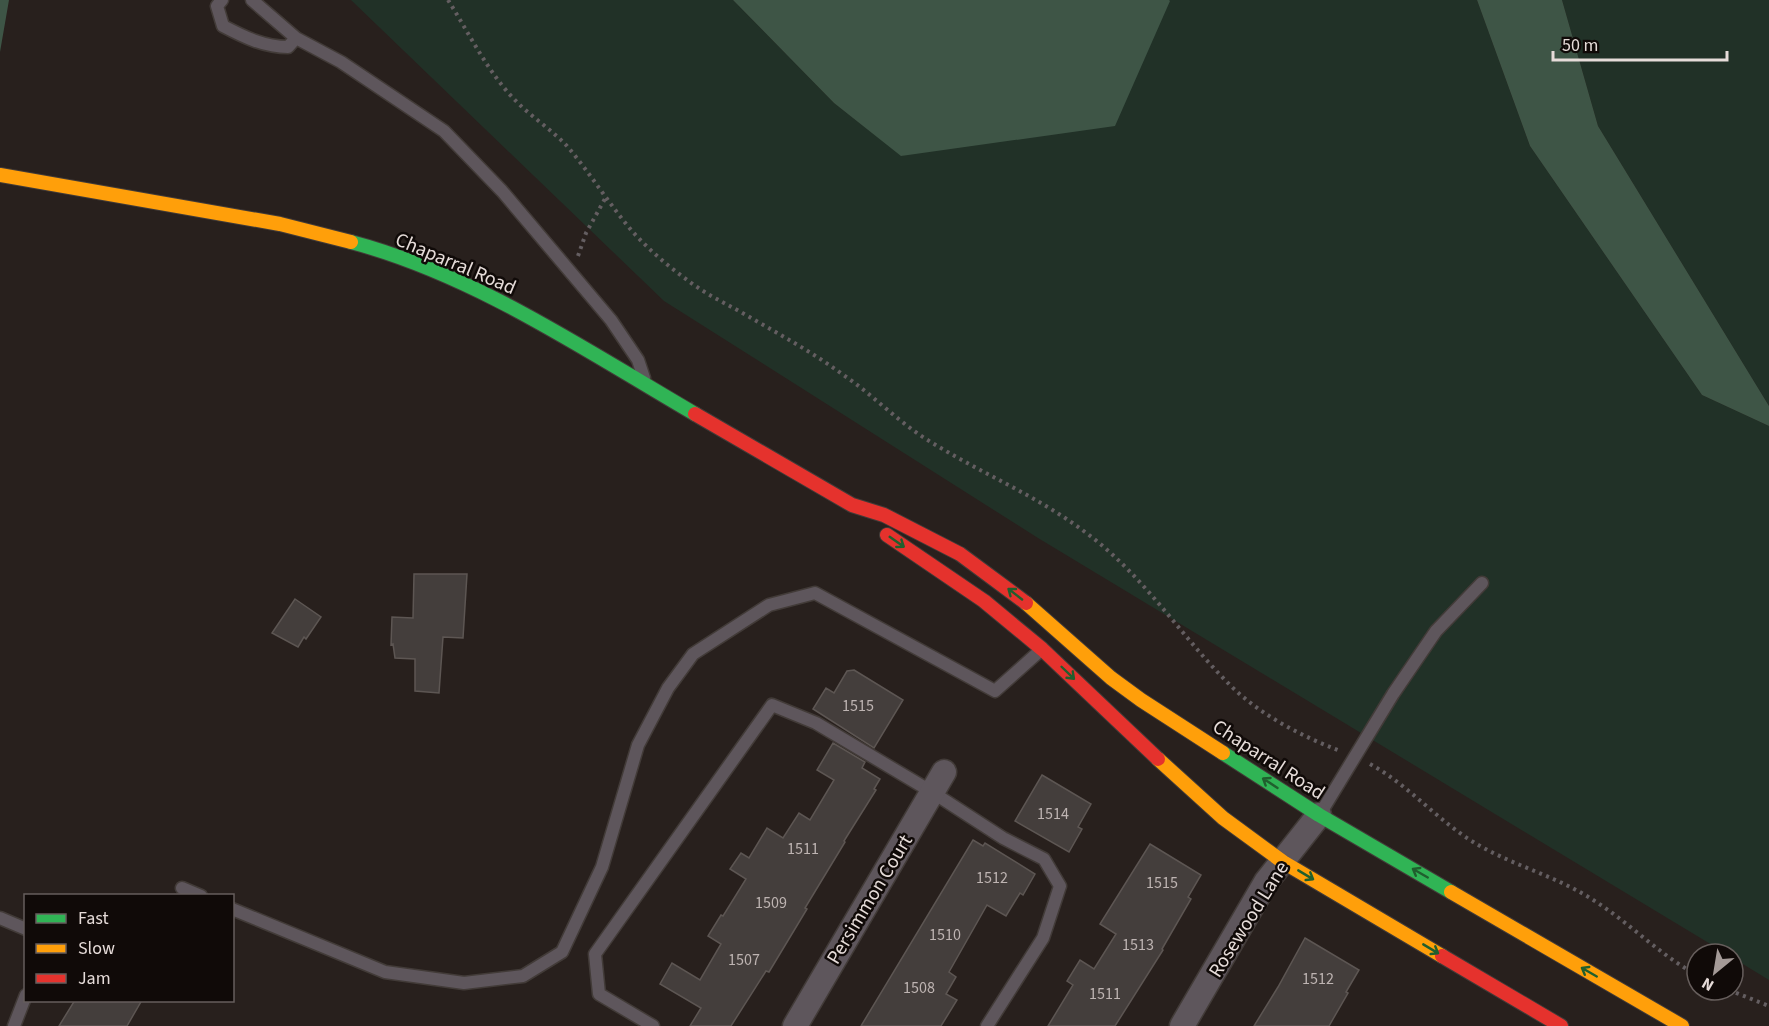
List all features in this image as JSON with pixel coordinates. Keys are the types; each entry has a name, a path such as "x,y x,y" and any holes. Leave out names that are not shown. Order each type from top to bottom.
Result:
{"main road":[{"name":"Chaparral Road","path":"0,175 280,224 357,244 395,256 466,285 515,309 852,505 884,514 960,554 1025,602 1112,678 1141,700 1319,815 1682,1026"},
{"name":"Chaparral Road","path":"852,505 862,518 984,601 1042,649 1223,818 1283,862 1561,1026"}],"street":[{"name":"Persimmon Court","path":"795,1026 938,782"},
{"name":"Rosewood Lane","path":"1182,1026 1266,882 1319,815"}],"lane":[{"path":"222,0 217,6 223,26 248,39 272,47 288,47 296,38"},
{"path":"252,0 296,38 341,62 444,131 502,191 611,320 638,360 646,385"},
{"path":"1319,815 1393,694 1436,631 1482,583"},
{"path":"234,910 385,972 464,983 523,976 562,952 602,867 638,745 668,688 693,654 769,605 815,593 995,691 1060,632"},
{"path":"652,1026 599,994 595,954 772,705 816,723 938,782 1003,838 1044,859 1060,886 1043,938 987,1026"},
{"path":"182,888 196,894"},
{"path":"0,918 24,928"},
{"path":"14,1026 24,1000"}],"path":[{"path":"448,0 492,70 512,97 564,144 633,232 666,263 693,284 843,374 922,436 977,470 1060,515 1085,532 1112,554 1145,587 1210,664 1246,699 1314,741 1355,756 1401,784 1461,834 1484,849 1589,897 1685,969"},
{"path":"571,273 586,234 606,197"},
{"path":"1745,996 1769,1006"}],"green space":[{"path":"0,0 9,0 0,52"},
{"path":"351,0 733,0 834,103 902,156 1169,0 1477,0 1530,146 1702,395 1769,426 1769,980 1745,965 1745,942 1707,942 1038,538 664,301"},
{"path":"733,0 1170,1 1115,126 901,156 834,103"},
{"path":"1477,0 1562,0 1598,126 1769,406 1769,426 1702,395 1530,146"},
{"path":"1562,0 1769,0 1769,406 1598,126"}],"building":[{"path":"414,574 467,574 463,638 443,637 439,693 415,691 415,659 395,658 393,644 391,645 392,617 413,618"},
{"path":"295,599 321,617 298,647 272,633"},
{"path":"854,670 903,700 874,748 813,709 826,688 834,693 847,671"},
{"path":"833,743 865,762 862,768 880,779 874,789 876,790 769,972 766,971 731,1026 690,1026 701,1008 660,984 672,963 700,980 721,944 708,936 746,879 730,869 741,853 749,858 767,828 783,838 799,813 810,820 834,780 817,770"},
{"path":"1042,775 1091,804 1078,827 1082,829 1069,852 1015,821"},
{"path":"973,840 983,846 985,843 1035,874 1023,895 1020,893 1006,916 987,905 949,972 956,977 946,994 957,1000 941,1026 861,1026"},
{"path":"1150,844 1201,875 1188,897 1191,899 1163,950 1115,1026 1048,1026 1073,985 1067,981 1080,960 1094,969 1116,934 1100,924"},
{"path":"1305,938 1359,970 1329,1026 1254,1026 1278,987"},
{"path":"74,1002 141,1002 127,1026 59,1026"}],"traffic: fast":[{"path":"351,242 397,256 485,294 571,340 695,414"},
{"path":"1223,753 1319,815 1451,892"}],"traffic: slow":[{"path":"0,175 280,224 351,242"},
{"path":"1026,603 1111,678 1223,753"},
{"path":"1158,759 1223,818 1283,862 1442,956"},
{"path":"1451,892 1682,1026"}],"traffic: jam":[{"path":"695,414 852,505 884,515 960,554 1026,603"},
{"path":"887,535 984,601 1042,649 1158,759"},
{"path":"1442,956 1561,1026"}]}
